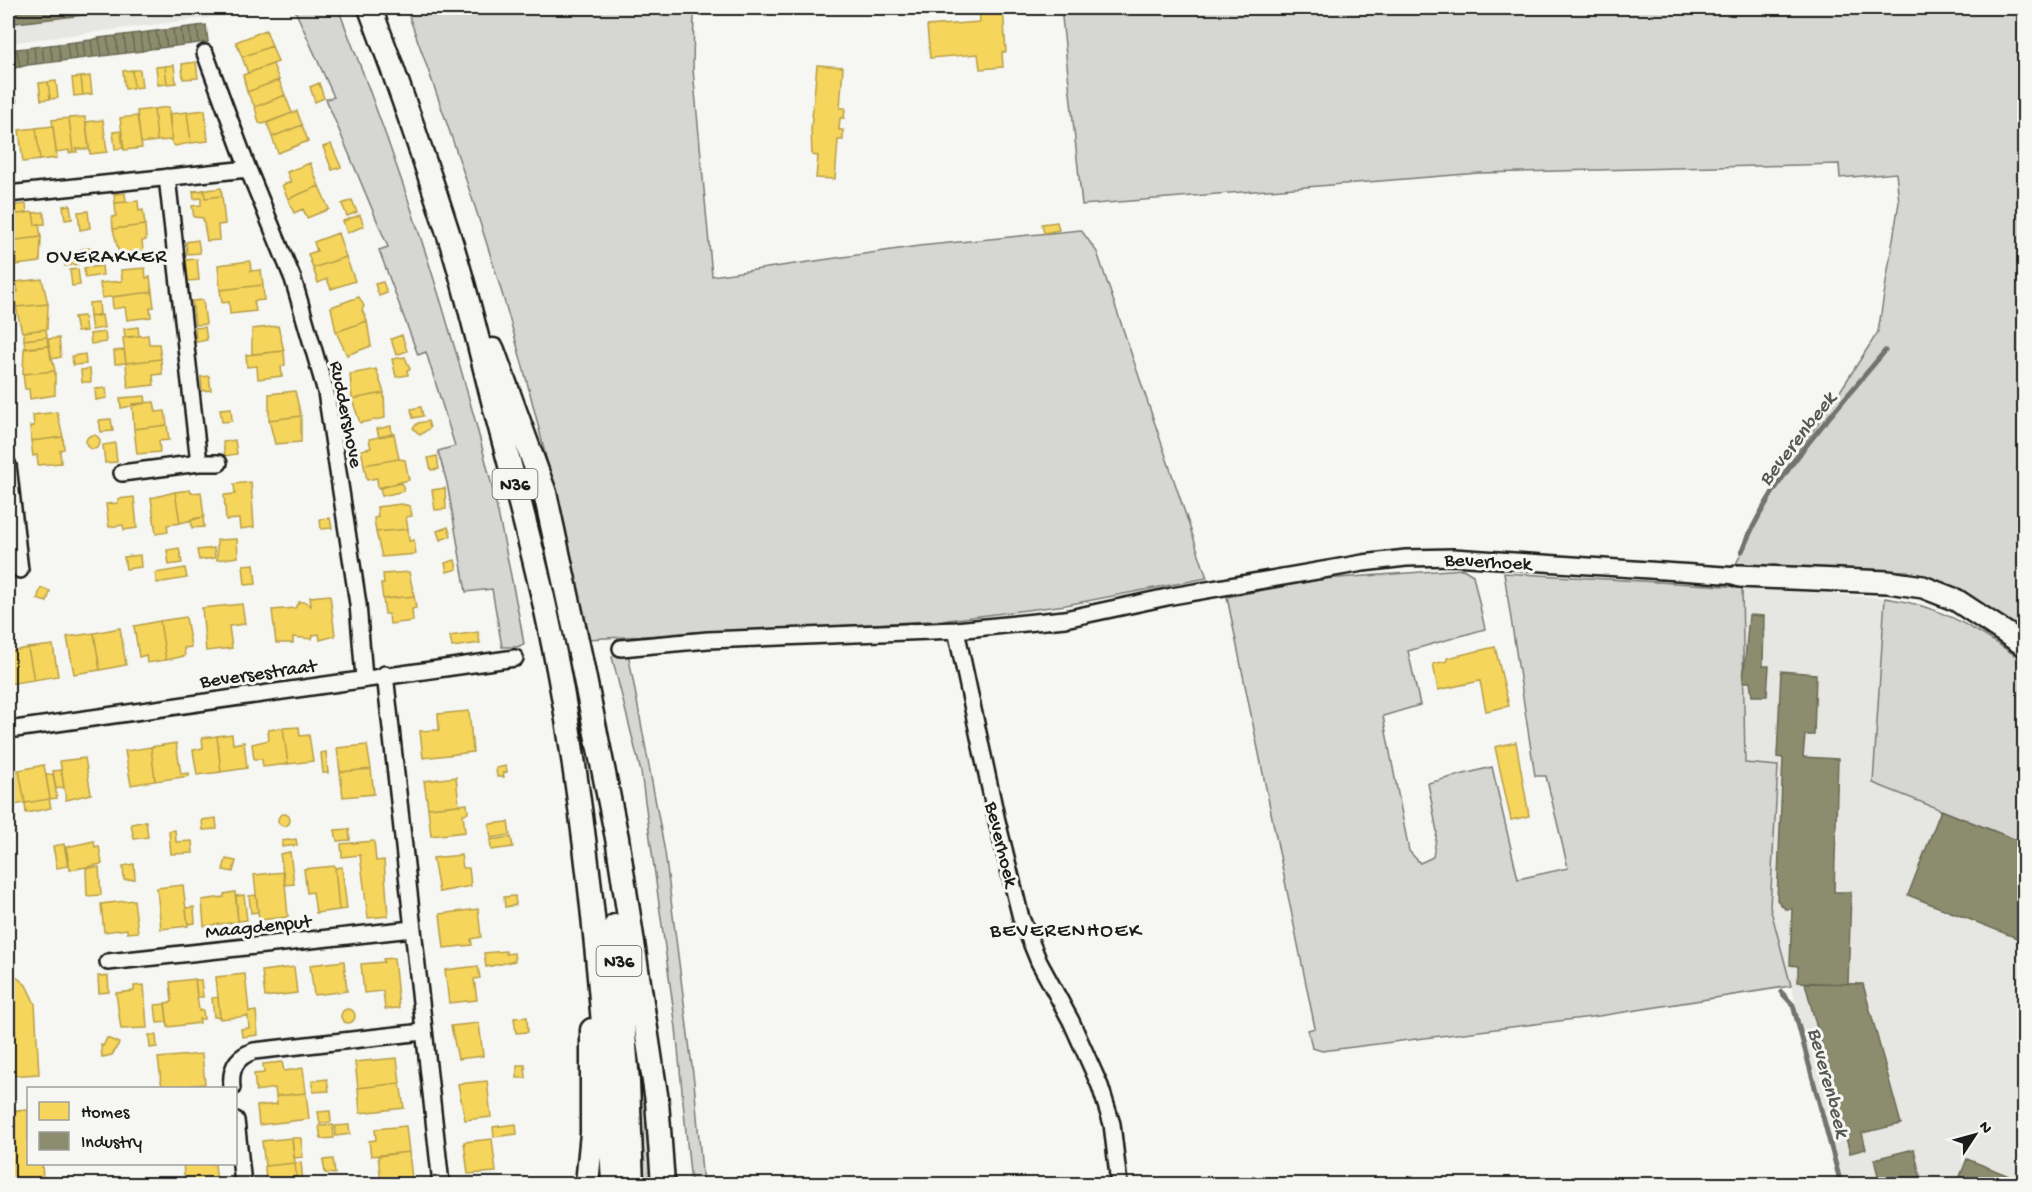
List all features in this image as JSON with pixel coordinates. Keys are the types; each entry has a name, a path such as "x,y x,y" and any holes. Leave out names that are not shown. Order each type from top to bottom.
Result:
{"main road":[{"name":"N36","path":"370,8 401,91 452,245 545,493 596,739 619,956 632,1185"},
{"name":"N36","path":"452,245 518,495 547,617 568,725 607,1052 613,1185"},
{"path":"596,739 617,838 657,1101 663,1185"},
{"path":"587,1185 592,1133 592,924"}],"street":[{"name":"Ruddershove","path":"205,53 292,279 326,392 358,604 364,678"},
{"path":"8,194 248,169"},
{"path":"167,177 199,463"},
{"path":"122,473 199,463 219,463"},
{"path":"8,465 20,570"},
{"name":"Beverhoek","path":"621,648 708,640 956,630 1065,618 1172,596 1406,558 1453,557 1912,585 1956,600 2019,641"},
{"name":"Beverhoek","path":"956,630 994,810 1021,918 1038,962 1071,1021 1100,1086 1112,1124 1119,1185"},
{"name":"Beversestraat","path":"8,730 385,674 514,658"},
{"path":"385,674 441,1185"},
{"name":"Maagdenput","path":"108,962 412,929"},
{"path":"232,1087 234,1065 243,1056 254,1051 423,1032"},
{"path":"237,1129 243,1185"}],"shaded area":[{"path":"8,8 287,8 8,43"},
{"path":"294,8 338,8 402,180 457,355 489,474 524,644 517,647 502,647 492,589 466,592 447,483 438,451 455,446 426,352 418,355 379,250 388,247 326,99 334,97"},
{"path":"406,8 694,8 693,70 712,276 919,246 1081,230 1097,252 1207,578 1066,605 948,620 587,639 541,437 509,317 460,162"},
{"path":"1061,8 2024,8 2024,634 1964,592 1907,571 1736,564 1776,482 1837,396 1878,332 1899,202 1896,173 1840,178 1839,164 1479,173 1082,205"},
{"path":"1463,569 1473,575 1485,629 1408,651 1420,705 1383,716 1409,851 1420,863 1433,857 1437,832 1428,783 1492,767 1518,879 1568,868 1546,776 1535,776 1504,573 1742,587 1745,763 1778,766 1770,907 1791,986 1599,1016 1322,1051 1312,1048 1308,1030 1315,1028 1227,597 1324,579"},
{"path":"1742,587 1885,598 1873,783 2024,843 2024,1184 1844,1184 1770,907 1778,766 1745,764"},
{"path":"1885,598 1942,613 2024,661 2024,843 1873,783"},
{"path":"616,653 628,653 665,852 694,1082 703,1184 691,1184 676,1028 641,772 612,657"},
{"path":"637,1023 655,1184 645,1184"}],"building: Homes":[{"path":"979,8 1003,8 1006,52 1002,52 1003,67 980,69 978,54 930,58 927,26 980,22"},
{"path":"266,30 272,46 242,57 236,42"},
{"path":"272,46 278,62 248,73 242,57"},
{"path":"196,62 198,78 183,79 182,64"},
{"path":"273,64 279,80 247,92 243,75"},
{"path":"174,65 176,83 167,84 165,66"},
{"path":"817,65 843,67 840,108 845,108 844,118 840,118 839,130 843,130 843,140 838,140 835,179 816,178 818,156 812,155 811,129"},
{"path":"165,66 167,84 158,85 156,67"},
{"path":"132,70 134,88 125,89 123,71"},
{"path":"132,70 140,70 142,87 134,88"},
{"path":"90,76 92,94 83,95 81,77"},
{"path":"81,77 83,95 74,96 72,78"},
{"path":"279,80 285,95 255,107 247,92"},
{"path":"56,81 58,98 50,99 48,82"},
{"path":"48,82 50,99 41,100 39,83"},
{"path":"319,83 324,98 315,102 310,87"},
{"path":"14,86 17,104 8,105 8,87"},
{"path":"285,95 292,113 263,124 259,123 255,107"},
{"path":"169,107 172,140 157,141 154,109"},
{"path":"154,109 157,141 141,143 137,111"},
{"path":"205,110 208,141 191,143 187,112"},
{"path":"297,111 302,125 272,137 267,123"},
{"path":"187,112 191,143 175,146 172,143 169,114"},
{"path":"137,116 142,148 124,150 120,118"},
{"path":"85,117 89,149 76,149 77,152 73,152 69,118"},
{"path":"69,118 73,152 69,153 69,150 56,152 52,120"},
{"path":"103,120 107,152 90,154 86,122"},
{"path":"302,125 308,141 278,153 272,137"},
{"path":"53,126 57,158 40,160 36,128"},
{"path":"36,128 40,160 23,162 19,130"},
{"path":"121,131 123,148 115,149 113,132"},
{"path":"331,144 341,167 332,170 323,147"},
{"path":"310,163 319,186 288,199 282,185 291,182 287,172"},
{"path":"319,186 329,209 307,218 303,209 294,213 288,199"},
{"path":"221,188 222,196 205,198 204,190"},
{"path":"204,190 205,198 222,196 225,224 218,225 219,240 207,241 203,218 194,217 192,206 201,205 201,198 194,199 193,191"},
{"path":"125,193 126,202 115,203 114,194"},
{"path":"352,200 357,212 347,216 342,204"},
{"path":"138,201 139,211 143,210 145,225 113,229 112,217 116,216 115,203"},
{"path":"26,204 27,213 10,215 9,206"},
{"path":"70,205 72,219 65,220 63,206"},
{"path":"88,211 90,228 80,230 78,212"},
{"path":"33,212 35,225 39,224 41,237 9,241 10,215"},
{"path":"44,212 45,224 35,225 33,213"},
{"path":"360,215 364,226 347,233 343,221"},
{"path":"1057,222 1059,230 1044,233 1042,224"},
{"path":"145,225 146,240 142,241 143,251 119,253 113,229"},
{"path":"338,233 346,257 313,268 308,254 317,251 314,242"},
{"path":"41,237 40,262 16,265 15,255 10,255 9,241"},
{"path":"198,240 200,253 187,254 186,242"},
{"path":"91,248 93,260 83,261 81,249"},
{"path":"77,253 79,264 65,266 63,255"},
{"path":"346,257 355,281 331,289 327,279 318,283 313,268"},
{"path":"197,259 199,280 188,281 186,260"},
{"path":"250,261 251,271 261,270 263,285 220,290 218,265"},
{"path":"102,266 103,275 85,278 84,268"},
{"path":"145,268 146,278 150,277 152,292 102,298 100,283 122,281 121,270"},
{"path":"78,269 80,285 72,286 70,270"},
{"path":"42,279 48,304 16,307 14,292 18,292 16,282"},
{"path":"383,282 387,293 379,296 375,284"},
{"path":"263,285 264,300 254,301 256,311 230,314 229,302 222,303 220,290"},
{"path":"152,292 154,307 150,308 151,317 127,320 125,307 113,309 112,297"},
{"path":"359,297 364,306 362,310 367,321 336,332 331,307"},
{"path":"203,300 206,324 195,325 192,301"},
{"path":"99,302 100,314 90,317 89,303"},
{"path":"48,304 47,329 22,332 16,307"},
{"path":"102,315 104,328 92,330 90,317"},
{"path":"84,316 86,331 77,332 74,317"},
{"path":"367,321 371,346 347,355 336,332"},
{"path":"278,326 284,351 252,354 252,329"},
{"path":"138,327 139,336 125,337 124,329"},
{"path":"205,327 207,340 196,342 195,328"},
{"path":"46,329 47,337 24,340 24,332"},
{"path":"105,332 106,342 91,344 90,334"},
{"path":"148,335 149,344 159,344 161,359 126,363 123,338"},
{"path":"402,335 407,351 396,355 391,339"},
{"path":"47,337 48,346 25,348 24,340"},
{"path":"59,338 61,357 51,359 48,339"},
{"path":"49,346 55,371 23,374 24,349"},
{"path":"124,350 126,363 115,364 114,351"},
{"path":"284,351 285,365 281,366 282,376 258,379 257,366 247,367 246,355"},
{"path":"85,354 86,364 73,365 72,356"},
{"path":"405,357 410,369 407,370 408,375 396,377 392,359"},
{"path":"161,359 162,374 153,375 154,385 128,388 126,363"},
{"path":"90,369 91,382 82,382 81,370"},
{"path":"376,369 384,393 352,399 350,374"},
{"path":"55,371 55,395 30,399 29,389 25,389 23,374"},
{"path":"209,376 211,390 202,391 201,377"},
{"path":"106,388 107,398 96,400 95,389"},
{"path":"295,391 301,416 269,420 269,394"},
{"path":"384,393 385,418 360,423 352,399"},
{"path":"145,396 146,403 121,408 120,398"},
{"path":"154,402 156,412 165,411 167,425 134,429 132,404"},
{"path":"421,407 423,416 413,418 411,409"},
{"path":"231,408 232,421 222,422 220,409"},
{"path":"57,412 63,437 31,441 30,426 34,426 33,415"},
{"path":"301,416 301,442 275,444 269,420"},
{"path":"111,419 113,431 101,432 99,420"},
{"path":"428,421 430,428 420,435 413,428 418,423"},
{"path":"167,425 169,440 159,441 160,452 137,454 134,429"},
{"path":"391,426 392,434 379,437 377,429"},
{"path":"394,434 399,459 364,465 361,450 371,448 369,439"},
{"path":"93,435 98,437 100,442 98,447 93,449 88,447 86,442 88,437"},
{"path":"63,437 64,449 60,450 61,463 38,465 37,455 33,456 31,441"},
{"path":"235,440 237,454 225,456 223,442"},
{"path":"115,443 117,462 105,463 103,445"},
{"path":"437,456 439,469 431,470 428,458"},
{"path":"405,460 409,480 378,488 377,478 367,480 364,465"},
{"path":"251,482 254,527 240,529 239,519 226,520 224,495 235,494 234,484"},
{"path":"402,483 404,491 382,496 380,488"},
{"path":"445,488 446,509 435,510 432,490"},
{"path":"190,490 191,493 201,492 204,517 180,523 175,492"},
{"path":"175,492 180,523 167,525 168,532 156,534 151,498"},
{"path":"134,497 137,528 124,530 123,525 109,527 106,504 118,503 118,499"},
{"path":"401,504 410,506 412,516 406,517 408,529 376,532 374,518 378,517 377,507"},
{"path":"203,517 204,527 192,528 191,519"},
{"path":"330,518 332,528 321,529 320,519"},
{"path":"448,527 451,536 440,540 437,531"},
{"path":"408,529 409,541 414,540 416,554 382,557 376,532"},
{"path":"237,539 238,557 217,560 217,540"},
{"path":"179,548 182,563 169,565 167,550"},
{"path":"214,548 215,558 199,560 197,550"},
{"path":"140,555 141,567 126,569 124,557"},
{"path":"455,560 457,569 447,572 445,563"},
{"path":"254,564 256,584 245,585 243,565"},
{"path":"185,568 187,578 157,583 155,573"},
{"path":"409,572 414,596 383,599 381,584 384,584 383,574"},
{"path":"41,588 50,591 47,602 37,599"},
{"path":"330,595 335,636 320,640 319,634 313,635 312,639 293,637 293,643 276,643 272,610 295,608 299,602 306,602 311,606 310,597"},
{"path":"414,596 416,608 412,609 413,621 390,624 389,614 385,614 383,599"},
{"path":"242,604 245,624 229,626 232,648 206,651 202,608"},
{"path":"186,617 191,647 184,648 185,656 166,660 160,621"},
{"path":"160,621 166,660 147,663 146,655 139,657 134,626"},
{"path":"120,628 126,665 100,670 94,633"},
{"path":"478,632 480,643 452,647 450,636"},
{"path":"94,633 100,670 74,674 67,637"},
{"path":"53,645 58,676 34,680 28,648"},
{"path":"1495,647 1509,706 1486,711 1480,681 1438,690 1433,664 1447,661 1447,658"},
{"path":"28,648 34,680 8,684 8,652"},
{"path":"469,711 473,752 423,758 420,731 439,730 438,714"},
{"path":"299,727 300,736 309,735 313,761 288,764 283,728"},
{"path":"283,728 288,764 263,767 262,759 254,759 252,744 269,740 268,730"},
{"path":"232,734 233,744 244,742 247,768 221,772 217,736"},
{"path":"217,736 221,772 197,775 193,750 203,748 202,738"},
{"path":"1516,742 1529,816 1511,820 1495,747"},
{"path":"176,743 181,774 189,773 189,776 155,781 151,747"},
{"path":"367,745 371,769 340,772 337,748"},
{"path":"151,747 155,781 131,785 125,751"},
{"path":"326,752 328,773 323,773 321,753"},
{"path":"85,758 91,794 66,800 60,761"},
{"path":"44,765 50,799 25,803 19,770"},
{"path":"506,766 507,772 503,773 504,777 497,777 496,768"},
{"path":"371,769 374,794 343,797 340,772"},
{"path":"19,770 25,803 8,806 8,772"},
{"path":"61,770 64,787 56,789 53,771"},
{"path":"53,774 57,798 50,799 46,775"},
{"path":"456,777 459,805 428,808 424,781"},
{"path":"49,799 51,808 26,813 25,803"},
{"path":"467,804 468,813 463,814 465,832 431,836 428,808"},
{"path":"286,814 289,815 289,825 282,826 279,825 278,818 279,815"},
{"path":"216,818 217,829 203,830 202,820"},
{"path":"146,821 148,837 134,839 131,824"},
{"path":"508,822 510,835 491,838 489,824"},
{"path":"349,829 350,840 337,841 335,830"},
{"path":"175,830 176,842 192,841 193,853 171,854 169,831"},
{"path":"511,837 513,847 491,850 490,840"},
{"path":"296,839 297,845 282,847 282,841"},
{"path":"94,841 95,847 99,846 102,864 70,870 66,847"},
{"path":"374,841 376,861 384,860 388,916 368,918 360,855 342,857 341,844"},
{"path":"64,844 68,866 57,868 53,846"},
{"path":"290,852 294,884 285,885 280,854"},
{"path":"461,855 463,868 469,868 471,886 439,892 433,858"},
{"path":"226,859 236,861 233,872 223,870"},
{"path":"134,864 135,879 124,880 123,866"},
{"path":"335,866 339,910 316,913 313,892 307,893 304,869"},
{"path":"99,867 101,895 87,896 86,868"},
{"path":"342,867 347,909 339,910 335,868"},
{"path":"284,872 288,917 259,920 254,875"},
{"path":"183,885 188,926 161,929 157,888"},
{"path":"235,892 238,922 204,926 202,900 224,897 224,894"},
{"path":"244,895 247,920 238,921 236,896"},
{"path":"256,895 258,912 251,913 249,896"},
{"path":"515,896 516,905 505,907 504,897"},
{"path":"134,900 138,932 127,933 127,929 104,932 101,904"},
{"path":"194,907 195,923 188,924 186,908"},
{"path":"478,909 481,937 471,939 472,945 444,948 440,914"},
{"path":"506,951 506,954 514,953 515,961 486,967 484,953"},
{"path":"394,958 399,1008 385,1009 383,991 364,993 361,964 384,962 383,959"},
{"path":"344,961 347,991 314,995 310,965"},
{"path":"478,966 480,978 474,979 477,1000 449,1003 445,970"},
{"path":"294,967 297,993 265,997 262,971"},
{"path":"8,970 26,985 35,1004 39,1074 8,1076"},
{"path":"245,974 249,1012 256,1011 258,1035 242,1037 241,1029 249,1028 248,1016 220,1019 216,977"},
{"path":"98,976 108,976 109,992 99,993"},
{"path":"195,979 199,1011 203,1010 204,1019 199,1019 200,1023 168,1027 165,1003 172,1002 170,982"},
{"path":"195,980 201,980 203,997 197,997"},
{"path":"144,985 147,1028 121,1029 116,993 134,991 134,986"},
{"path":"218,997 220,1017 214,1017 212,998"},
{"path":"165,1004 167,1022 157,1023 155,1005"},
{"path":"345,1009 351,1009 355,1016 351,1023 345,1023 341,1019 341,1013"},
{"path":"527,1017 528,1032 516,1033 514,1018"},
{"path":"479,1023 483,1056 458,1059 451,1026"},
{"path":"149,1035 156,1035 157,1047 150,1048"},
{"path":"107,1038 119,1043 112,1055 102,1057 101,1045 103,1046"},
{"path":"202,1054 205,1084 162,1087 158,1058"},
{"path":"397,1058 400,1083 358,1088 355,1062"},
{"path":"282,1062 284,1071 303,1068 306,1093 276,1096 275,1088 256,1091 254,1074 264,1073 263,1064"},
{"path":"517,1065 525,1065 526,1078 517,1078"},
{"path":"327,1079 329,1091 313,1092 312,1081"},
{"path":"487,1081 491,1117 465,1120 458,1084"},
{"path":"400,1083 404,1108 360,1113 358,1088"},
{"path":"306,1093 309,1119 259,1125 257,1106 277,1104 276,1096"},
{"path":"27,1110 27,1165 42,1165 42,1184 8,1184 8,1111"},
{"path":"330,1111 331,1122 320,1124 318,1112"},
{"path":"516,1124 517,1134 494,1137 493,1127"},
{"path":"333,1125 334,1138 321,1139 319,1126"},
{"path":"349,1125 350,1134 336,1136 335,1126"},
{"path":"406,1126 409,1152 371,1156 369,1141 376,1140 375,1129"},
{"path":"292,1138 301,1138 303,1157 294,1158"},
{"path":"292,1138 295,1163 265,1166 262,1141"},
{"path":"492,1139 496,1172 468,1174 464,1142"},
{"path":"409,1152 412,1179 381,1182 378,1156"},
{"path":"333,1159 335,1174 325,1173 323,1160"},
{"path":"301,1162 303,1184 297,1184 295,1163"},
{"path":"295,1163 297,1184 266,1184 265,1166"},
{"path":"183,1165 215,1165 217,1184 185,1184"}],"building: Industry":[{"path":"8,8 144,8 8,24"},
{"path":"206,25 208,42 199,43 197,26"},
{"path":"197,26 199,43 191,44 189,27"},
{"path":"189,27 191,44 183,45 181,28"},
{"path":"181,28 183,45 175,46 173,29"},
{"path":"173,29 175,46 167,47 164,30"},
{"path":"164,30 167,47 159,48 156,31"},
{"path":"156,31 159,48 150,49 148,32"},
{"path":"148,32 150,49 142,51 140,33"},
{"path":"140,33 142,51 134,52 132,34"},
{"path":"132,34 134,52 126,53 124,35"},
{"path":"124,35 126,53 118,54 116,36"},
{"path":"116,36 118,54 110,55 107,37"},
{"path":"107,37 110,55 102,56 99,38"},
{"path":"99,38 102,56 93,57 91,40"},
{"path":"91,40 93,57 85,58 83,41"},
{"path":"83,41 85,58 77,59 75,42"},
{"path":"75,42 77,59 69,60 67,43"},
{"path":"67,43 69,60 61,61 58,44"},
{"path":"58,44 61,61 53,62 50,45"},
{"path":"50,45 53,62 44,63 42,46"},
{"path":"42,46 44,63 36,64 34,47"},
{"path":"34,47 36,64 28,65 26,48"},
{"path":"26,48 28,65 20,67 17,49"},
{"path":"17,49 20,67 12,68 9,50"},
{"path":"1749,615 1764,616 1763,666 1769,666 1767,696 1752,696 1750,682 1743,682"},
{"path":"1781,671 1816,674 1814,735 1805,735 1803,757 1838,759 1834,892 1851,892 1848,984 1798,982 1798,966 1790,965 1792,909 1785,909 1777,900 1783,758 1777,757"},
{"path":"1941,810 2024,843 2024,941 1908,895"},
{"path":"1805,983 1863,984 1901,1124 1862,1133 1866,1149 1850,1153"},
{"path":"1914,1149 1922,1184 1880,1184 1874,1159"},
{"path":"1967,1159 2024,1182 2024,1184 1957,1184"}],"waterway":[{"name":"Beverenbeek","path":"1742,551 1755,523 1787,471 1885,351"},
{"name":"Beverenbeek","path":"1781,992 1793,1005 1841,1184"}],"district":[{"name":"OVERAKKER","path":"107,255"},
{"name":"BEVERENHOEK","path":"1066,929"}]}
